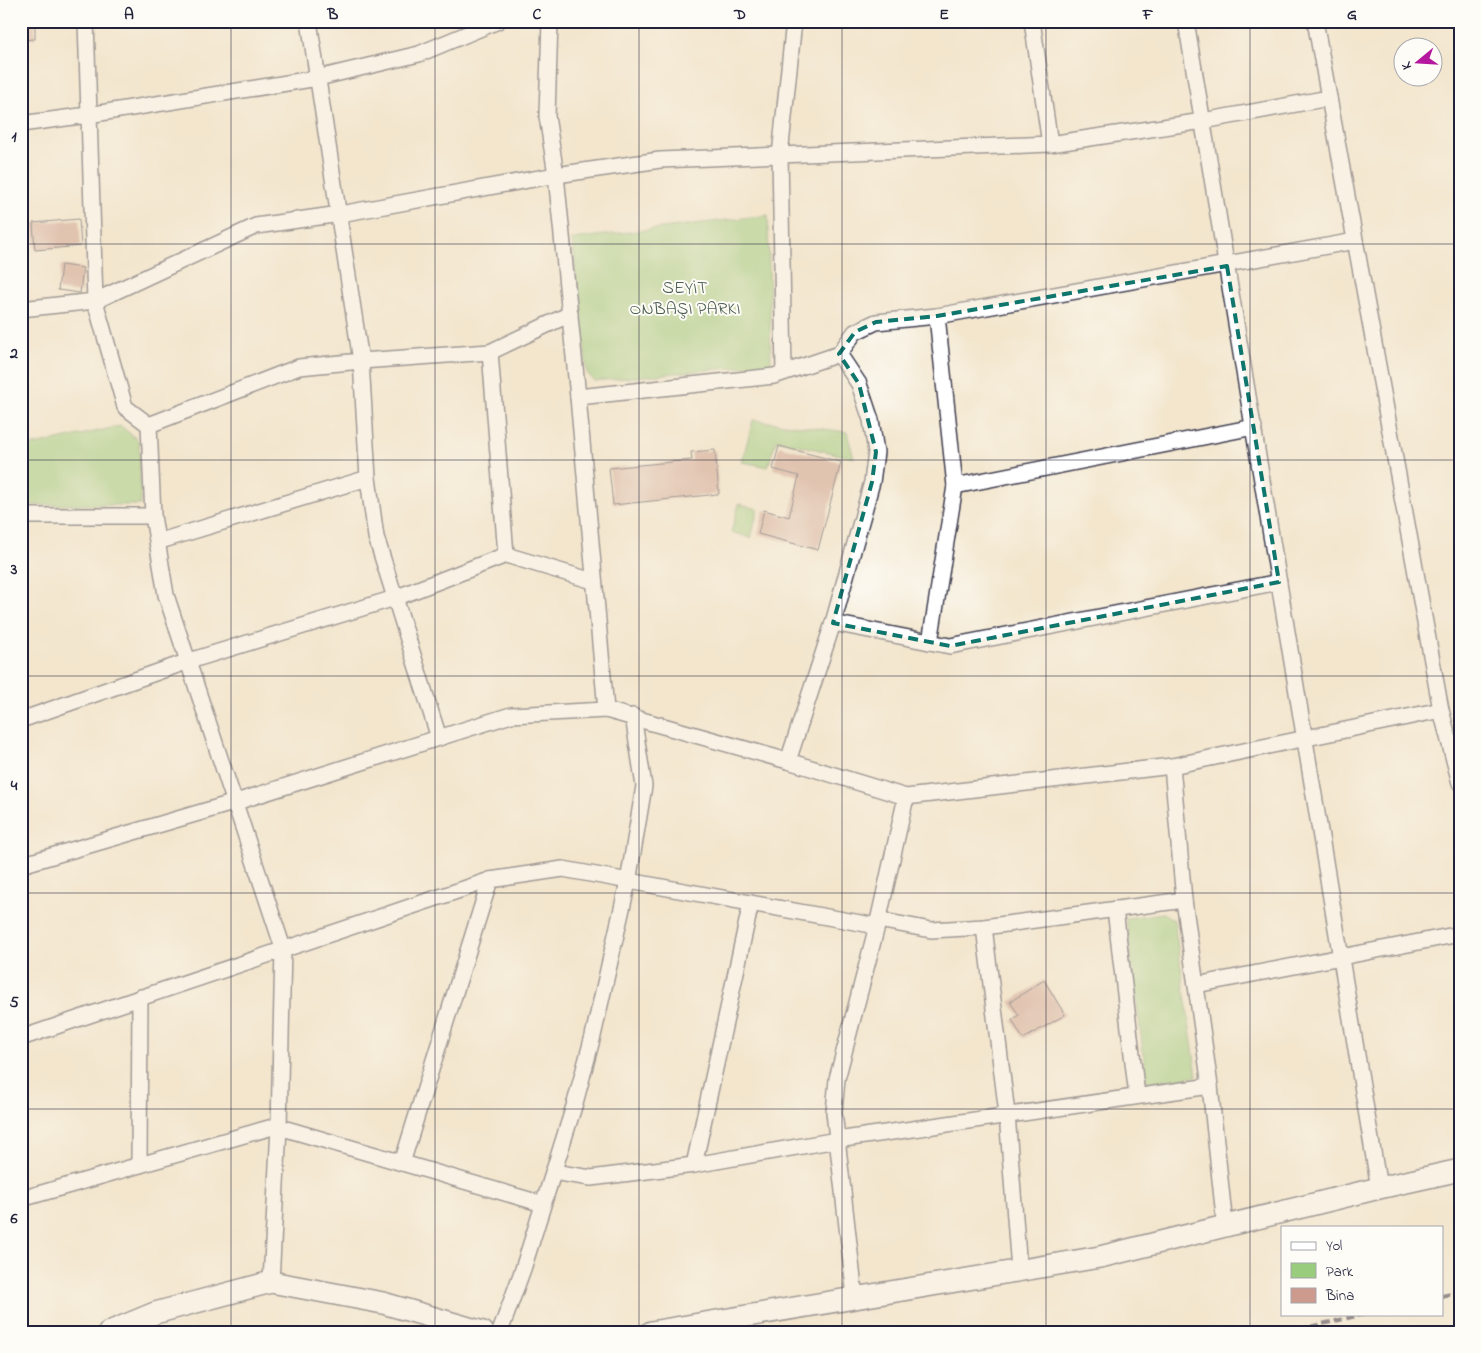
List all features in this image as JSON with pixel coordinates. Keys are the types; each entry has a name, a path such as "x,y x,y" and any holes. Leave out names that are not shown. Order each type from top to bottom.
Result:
{"street":[{"path":"86,21 95,301 125,406 149,425 153,516 166,595 283,948 279,1127 271,1282"},
{"path":"309,21 361,361 368,478 376,537 439,738"},
{"path":"21,124 318,78 419,54 498,21"},
{"path":"550,21 547,116 556,175 570,314 606,710"},
{"path":"784,372 780,155 794,21"},
{"path":"1032,21 1050,144"},
{"path":"1186,21 1379,1188"},
{"path":"1316,21 1441,710 1460,783"},
{"path":"21,309 95,301 256,226 340,214 556,175 660,160 1050,144 1203,121 1329,98"},
{"path":"578,397 774,376 839,354 855,332 876,322 937,316 1227,266 1355,241"},
{"path":"149,425 299,367 490,352 570,314"},
{"path":"930,642 955,486 937,316"},
{"path":"490,352 506,555"},
{"path":"788,760 833,623 872,482 876,452 871,420 859,384 839,354"},
{"path":"955,486 1254,427"},
{"path":"157,542 368,478"},
{"path":"21,516 153,516"},
{"path":"21,720 189,661 395,598 506,555 593,581"},
{"path":"833,623 950,646 1279,582"},
{"path":"21,865 236,802 510,715 606,710 788,760 906,797 1172,766 1441,710"},
{"path":"500,1332 544,1204 593,1036 628,882 644,786 633,716"},
{"path":"1172,766 1184,900 1210,1086 1225,1226"},
{"path":"855,1296 834,1112 836,1079 877,923 906,797"},
{"path":"21,1038 283,948 490,880 563,869 751,904 931,930 984,927 1184,900"},
{"path":"402,1163 490,880"},
{"path":"694,1165 751,904"},
{"path":"1115,909 1137,1096"},
{"path":"984,927 1008,1114 1019,1270"},
{"path":"1196,985 1460,934"},
{"path":"139,1165 140,997"},
{"path":"553,1172 591,1178 694,1165 837,1140 1210,1086"},
{"path":"21,1199 279,1127 544,1204"},
{"path":"651,1332 855,1296 1100,1257 1379,1188 1460,1170"},
{"path":"109,1332 155,1313 271,1282 382,1302 483,1332"}],"highlighted area":[{"path":"1227,266 1279,582 950,646 833,623 872,482 876,452 859,384 839,354 855,332 876,322 937,316"}],"green space":[{"name":"SEYİT ONBAŞI PARKI","path":"768,215 771,364 594,381 587,373 572,239"},
{"path":"753,420 847,432 854,458 776,440 768,467 742,462"},
{"path":"121,426 139,441 141,505 26,505 25,447"},
{"path":"739,504 758,509 751,538 731,532"},
{"path":"1163,913 1174,920 1197,1076 1147,1083 1126,918"}],"building":[{"path":"21,21 35,21 35,39 21,40"},
{"path":"79,219 81,246 35,250 33,223"},
{"path":"61,265 83,268 80,293 58,290"},
{"path":"779,446 841,462 818,550 758,534 764,510 789,517 799,476 773,469"},
{"path":"715,450 719,494 613,505 609,468 692,460 691,452"},
{"path":"1044,980 1065,1015 1023,1039 1012,1020 1019,1015 1010,1002"}],"railway":[{"path":"1444,1296 1460,1292"},
{"path":"1288,1332 1356,1316"}]}
